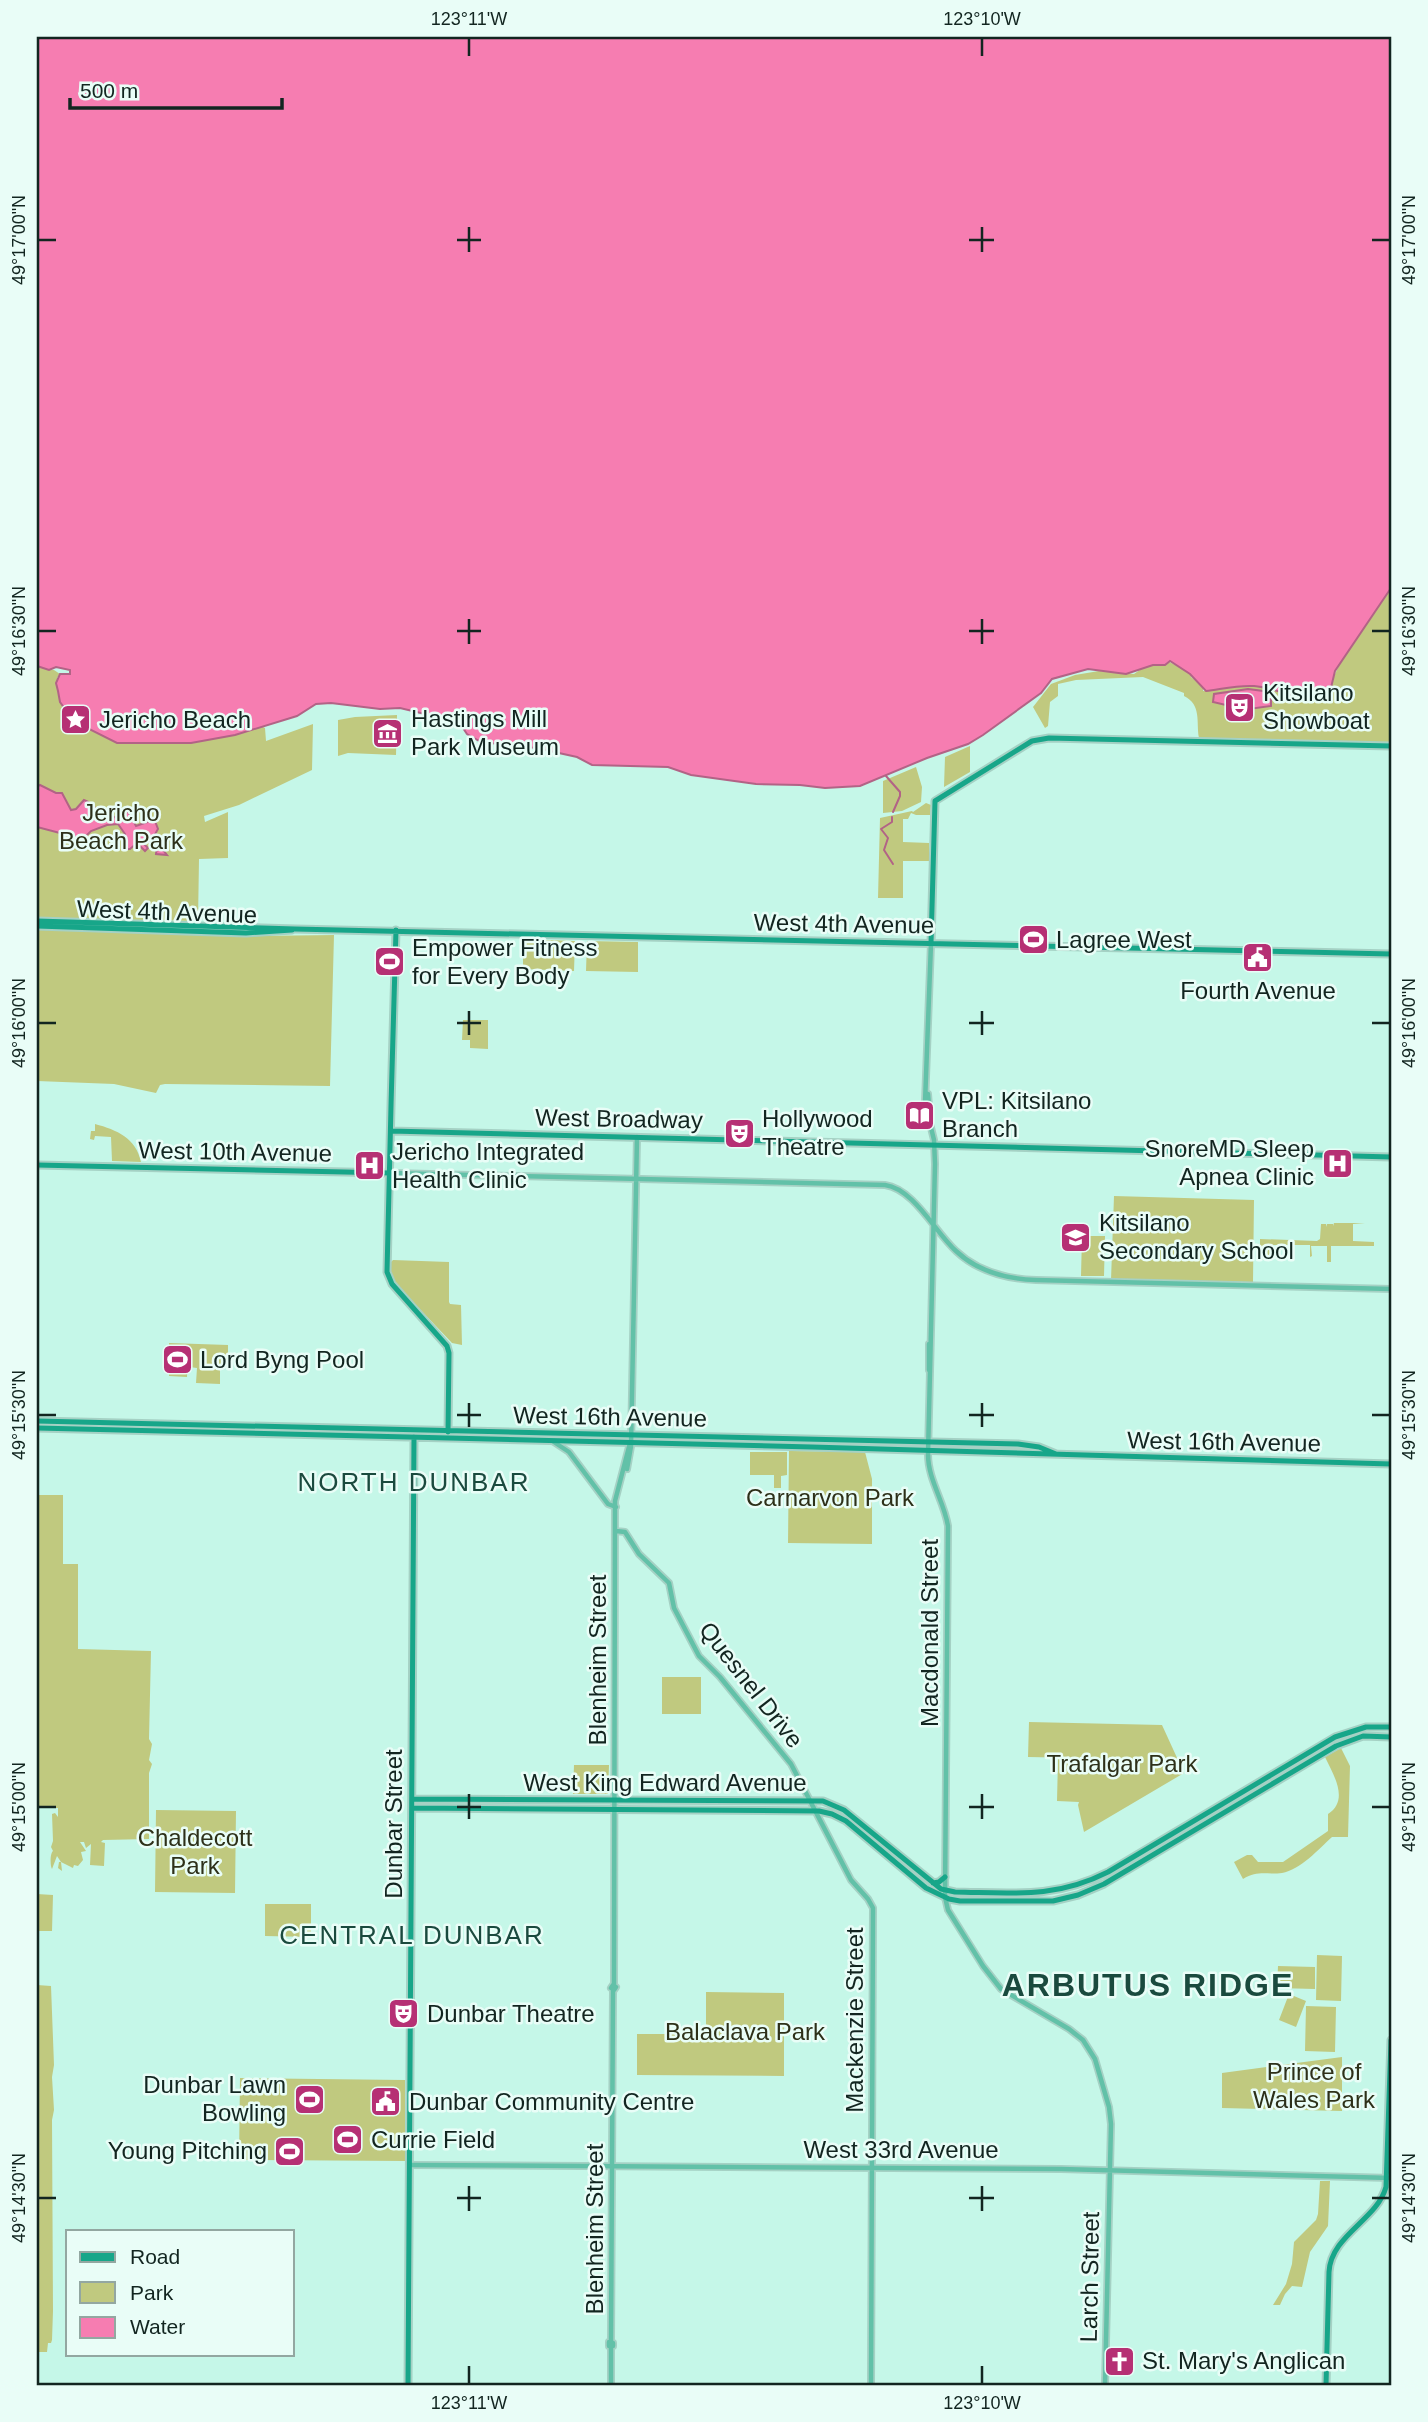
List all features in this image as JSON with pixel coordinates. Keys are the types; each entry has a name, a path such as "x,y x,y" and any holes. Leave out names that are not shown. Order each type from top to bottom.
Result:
{"main road":[{"name":"Macdonald Street","path":"931,943 935,801 1028,743 1052,738 1391,746"},
{"name":"West 4th Avenue","path":"37,923 1391,954"},
{"path":"396,930 387,1272 392,1284 447,1346 447,1438"},
{"name":"West Broadway","path":"391,1131 1391,1157"},
{"name":"West 10th Avenue","path":"37,1164 390,1172"},
{"name":"West 16th Avenue","path":"37,1421 414,1434 447,1438 554,1442 1391,1464"},
{"name":"West 16th Avenue","path":"37,1429 414,1434 448,1430 1024,1444 1056,1454"},
{"name":"Dunbar Street","path":"408,2385 414,1434"},
{"path":"630,1443 654,1435"},
{"name":"West King Edward Avenue","path":"412,1799 827,1802 844,1810 945,1894 1043,1892 1081,1885 1110,1871 1335,1737 1366,1727 1391,1727"},
{"name":"West King Edward Avenue","path":"412,1808 827,1812 846,1821 926,1888 960,1900 1047,1901 1086,1893 1104,1884 1336,1746 1363,1736 1391,1737"},
{"path":"412,1808 416,1803 429,1799"},
{"path":"589,1809 610,1805 615,1800"},
{"path":"615,1810 618,1805 633,1800"},
{"path":"820,1819 827,1812"},
{"path":"931,1883 939,1882 945,1877"},
{"path":"1326,2385 1332,2257 1381,2199 1389,2178 1391,2040"}],"street":[{"name":"Macdonald Street","path":"931,943 925,1103 934,1144 928,1450 930,1473 945,1512 948,1534 945,1894"},
{"name":"Blenheim Street","path":"611,2385 616,1505 630,1461 637,1137"},
{"name":"West 10th Avenue","path":"390,1172 893,1186 906,1194 934,1226"},
{"path":"934,1226 960,1255 987,1270 1031,1280 1391,1289"},
{"path":"554,1442 569,1452 608,1504 616,1505"},
{"path":"569,1452 575,1442"},
{"name":"Quesnel Drive","path":"616,1531 625,1532 639,1554 669,1583 674,1608 699,1656 720,1677 791,1764 851,1880 873,1908"},
{"name":"Larch Street","path":"945,1894 948,1910 982,1966 1001,1989 1069,2029 1095,2059 1111,2115 1105,2385"},
{"name":"Mackenzie Street","path":"871,2385 873,1908"},
{"name":"West 33rd Avenue","path":"410,2165 1110,2170 1389,2178"}],"green space":[{"path":"1391,588 1391,743 1199,738 1196,709 1184,693 1143,677 1076,680 1058,684 1058,696 1050,702 1048,726 1045,728 1033,707 1051,684 1075,675 1099,671 1134,674 1147,665 1169,662 1190,672 1191,677 1203,687 1203,691 1247,686 1307,698 1325,698 1329,696 1337,669 1345,655"},
{"name":"Jericho Beach Park","path":"37,666 54,670 60,674 57,678 263,727 266,741 313,724 312,770 239,805 204,816 205,822 228,812 228,858 199,859 198,921 37,918"},
{"path":"397,715 396,755 348,753 338,756 338,720"},
{"path":"970,746 970,772 944,787 945,757"},
{"path":"916,767 922,787 921,802 902,811 883,813 883,781"},
{"path":"926,803 931,805 930,815 911,813 908,819 903,819 903,842 929,843 929,861 903,861 903,898 878,898 880,818 913,812"},
{"path":"37,929 243,936 334,935 330,1086 165,1084 160,1085 156,1093 114,1084 37,1081"},
{"path":"523,939 575,941 574,971 523,969"},
{"path":"587,941 638,942 638,972 586,971"},
{"path":"463,1020 488,1020 488,1049 470,1048 470,1040 462,1040"},
{"path":"95,1124 124,1136 135,1147 141,1162 112,1161 111,1137 95,1136 94,1140 90,1139 91,1131 95,1131"},
{"path":"1114,1196 1254,1200 1253,1282 1111,1280"},
{"path":"1334,1223 1365,1223 1353,1224 1353,1241 1374,1242 1374,1246 1331,1246 1331,1262 1327,1262 1327,1246 1311,1246 1310,1257 1310,1245 1274,1245 1273,1260 1262,1260 1260,1257 1260,1239 1317,1241 1320,1239 1321,1224 1326,1224 1327,1227 1327,1224 1333,1226"},
{"path":"1082,1236 1105,1236 1104,1276 1081,1276"},
{"path":"393,1260 449,1262 449,1302 461,1305 462,1345 452,1343 396,1284 391,1274"},
{"path":"169,1343 228,1345 228,1368 220,1368 220,1384 196,1383 197,1368 189,1367 188,1349 187,1377 169,1376"},
{"name":"Carnarvon Park","path":"789,1451 865,1452 872,1479 872,1544 788,1543"},
{"path":"750,1452 787,1452 787,1475 781,1476 781,1488 774,1488 774,1475 750,1475"},
{"path":"37,1495 63,1495 63,1564 78,1564 78,1649 151,1651 149,1739 152,1744 149,1760 152,1764 149,1773 149,1839 103,1840 104,1866 90,1865 91,1844 86,1848 84,1842 80,1842 86,1851 81,1852 83,1860 78,1866 74,1865 73,1868 61,1862 57,1856 52,1869 52,1814 55,1813 58,1817 58,1808 37,1808"},
{"path":"662,1677 701,1677 701,1714 662,1714"},
{"name":"Trafalgar Park","path":"1029,1722 1162,1725 1184,1773 1084,1832 1079,1802 1057,1801 1058,1759 1081,1758 1028,1757"},
{"path":"1341,1748 1350,1766 1348,1837 1332,1837 1309,1858 1289,1871 1258,1874 1243,1879 1234,1862 1252,1855 1258,1862 1283,1862 1328,1831 1328,1814 1335,1808 1339,1794 1325,1757"},
{"path":"574,1765 609,1765 608,1794 573,1794"},
{"name":"Chaldecott Park","path":"156,1810 236,1811 235,1893 155,1892"},
{"path":"37,1894 53,1895 52,1931 37,1931"},
{"path":"265,1904 311,1904 311,1937 265,1936"},
{"path":"1317,1955 1342,1956 1341,2001 1316,2000"},
{"path":"1278,1966 1315,1967 1315,1989 1277,1988"},
{"path":"37,1985 51,1986 54,2065 53,2311 52,2340 48,2343 47,2352 37,2352"},
{"name":"Balaclava Park","path":"706,1992 784,1993 784,2076 637,2075 637,2034 704,2034"},
{"path":"1289,1994 1306,2001 1296,2027 1279,2020"},
{"path":"1306,2006 1336,2007 1335,2052 1305,2051"},
{"name":"Prince of Wales Park","path":"1342,2057 1342,2111 1222,2108 1222,2073"},
{"path":"240,2078 405,2080 405,2161 239,2160"},
{"path":"1320,2181 1330,2181 1328,2226 1310,2252 1302,2287 1292,2286 1280,2305 1273,2305 1286,2284 1292,2264 1294,2242 1316,2220"}],"water":[{"path":"37,37 1391,37 1391,588 1335,671 1329,696 1310,699 1254,686 1206,691 1190,674 1170,661 1165,665 1153,665 1126,674 1088,669 1052,679 1041,693 968,744 860,786 825,788 756,784 691,775 668,767 592,765 577,757 536,748 481,742 467,734 455,716 429,715 400,708 380,709 331,703 316,704 297,716 235,735 191,743 117,743 87,728 68,713 60,702 56,683 60,674 70,674 70,670 56,667 49,670 37,666"},
{"path":"1248,689 1271,692 1271,706 1249,709 1240,702 1230,706 1213,702 1214,694"},
{"path":"40,785 62,793 71,810 76,809 84,800 105,818 110,819 124,810 129,813 136,826 155,821 158,829 154,836 160,839 167,855 156,854 157,847 148,841 142,842 148,848 145,851 137,843 126,849 125,834 118,824 91,831 86,836 75,837 37,827 37,787"}],"waterway":[{"path":"886,776 900,792 893,812"},
{"path":"892,817 892,822 881,829 888,838 884,850 893,864"}],"place":[{"name":"Kitsilano Showboat","path":"1240,707"},
{"name":"Jericho Beach","path":"76,720"},
{"name":"Hastings Mill Park Museum","path":"388,733"},
{"name":"Lagree West","path":"1033,940"},
{"name":"Fourth Avenue","path":"1258,957"},
{"name":"Empower Fitness for Every Body","path":"389,962"},
{"name":"VPL: Kitsilano Branch","path":"919,1115"},
{"name":"Hollywood Theatre","path":"739,1133"},
{"name":"SnoreMD Sleep Apnea Clinic","path":"1337,1163"},
{"name":"Jericho Integrated Health Clinic","path":"369,1166"},
{"name":"Kitsilano Secondary School","path":"1076,1237"},
{"name":"Lord Byng Pool","path":"177,1360"},
{"name":"Dunbar Theatre","path":"404,2014"},
{"name":"Dunbar Lawn Bowling","path":"309,2099"},
{"name":"Dunbar Community Centre","path":"386,2102"},
{"name":"Currie Field","path":"348,2140"},
{"name":"Young Pitching","path":"290,2151"},
{"name":"St. Mary's Anglican","path":"1119,2361"}],"district":[{"name":"NORTH DUNBAR","path":"414,1482"},
{"name":"CENTRAL DUNBAR","path":"412,1935"},
{"name":"ARBUTUS RIDGE","path":"1148,1985"}]}
